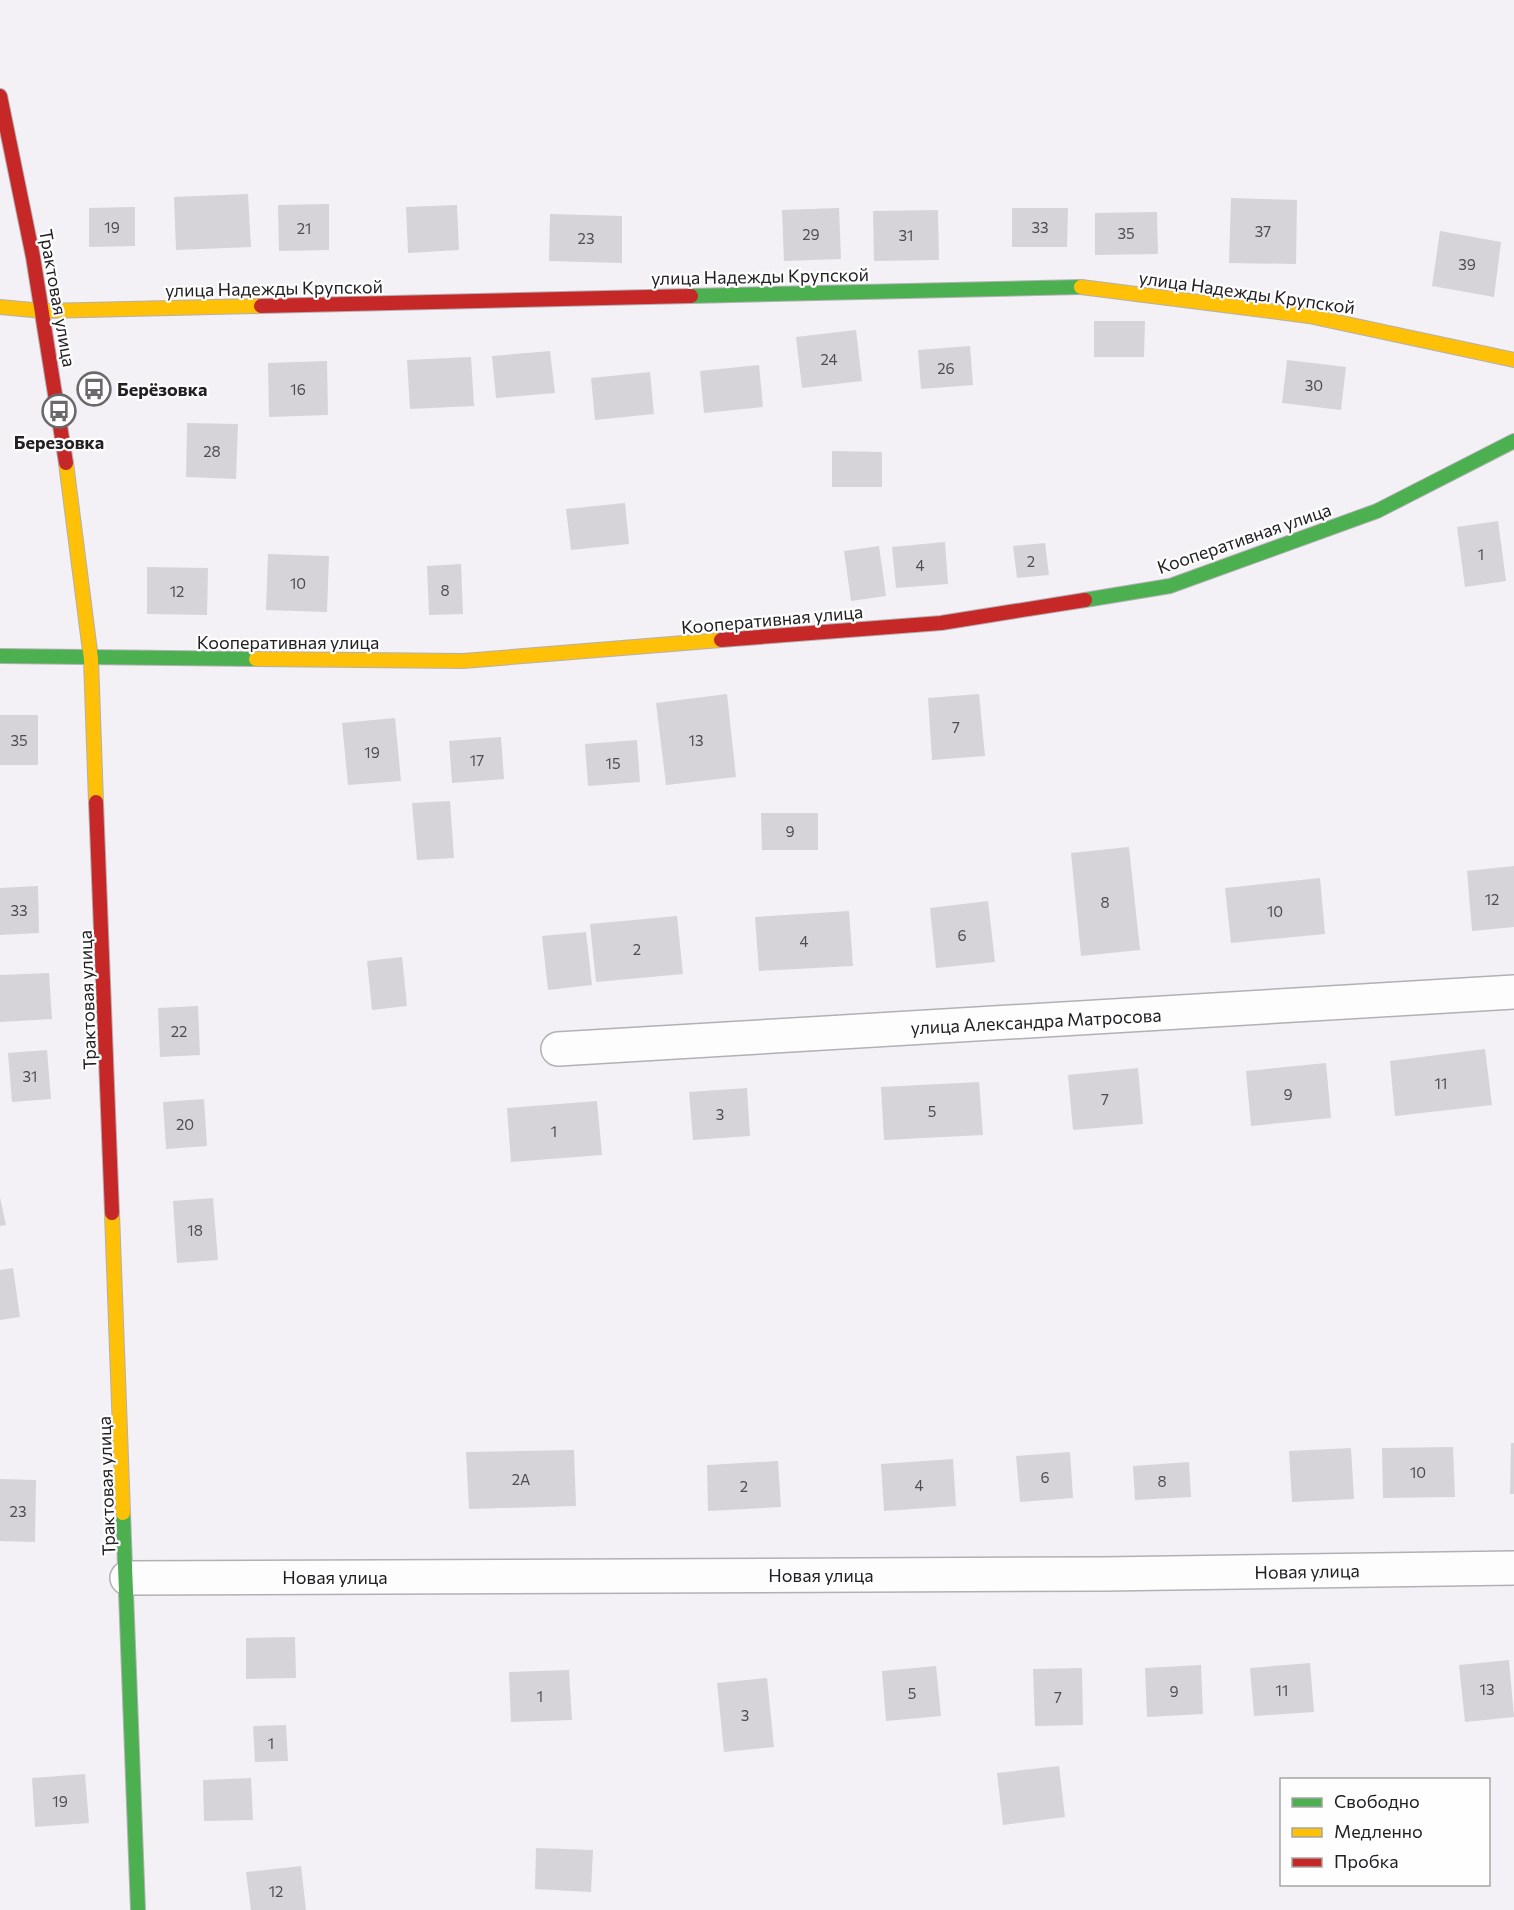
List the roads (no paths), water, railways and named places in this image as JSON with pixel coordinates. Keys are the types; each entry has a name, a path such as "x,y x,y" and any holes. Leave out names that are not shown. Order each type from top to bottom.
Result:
{"main road":[{"name":"Трактовая улица","path":"0,96 43,311 59,411 91,659 138,1910"},
{"name":"улица Надежды Крупской","path":"0,307 43,311 1080,287 1309,316 1514,360"},
{"name":"Кооперативная улица","path":"0,656 91,659 463,661 941,623 1170,586 1377,511 1514,441"}],"street":[{"name":"улица Александра Матросова","path":"558,1049 1514,992"},
{"name":"Новая улица","path":"127,1578 1092,1574 1514,1568"}],"place":[{"name":"Берёзовка","path":"94,389"},
{"name":"Березовка","path":"59,411"}]}
